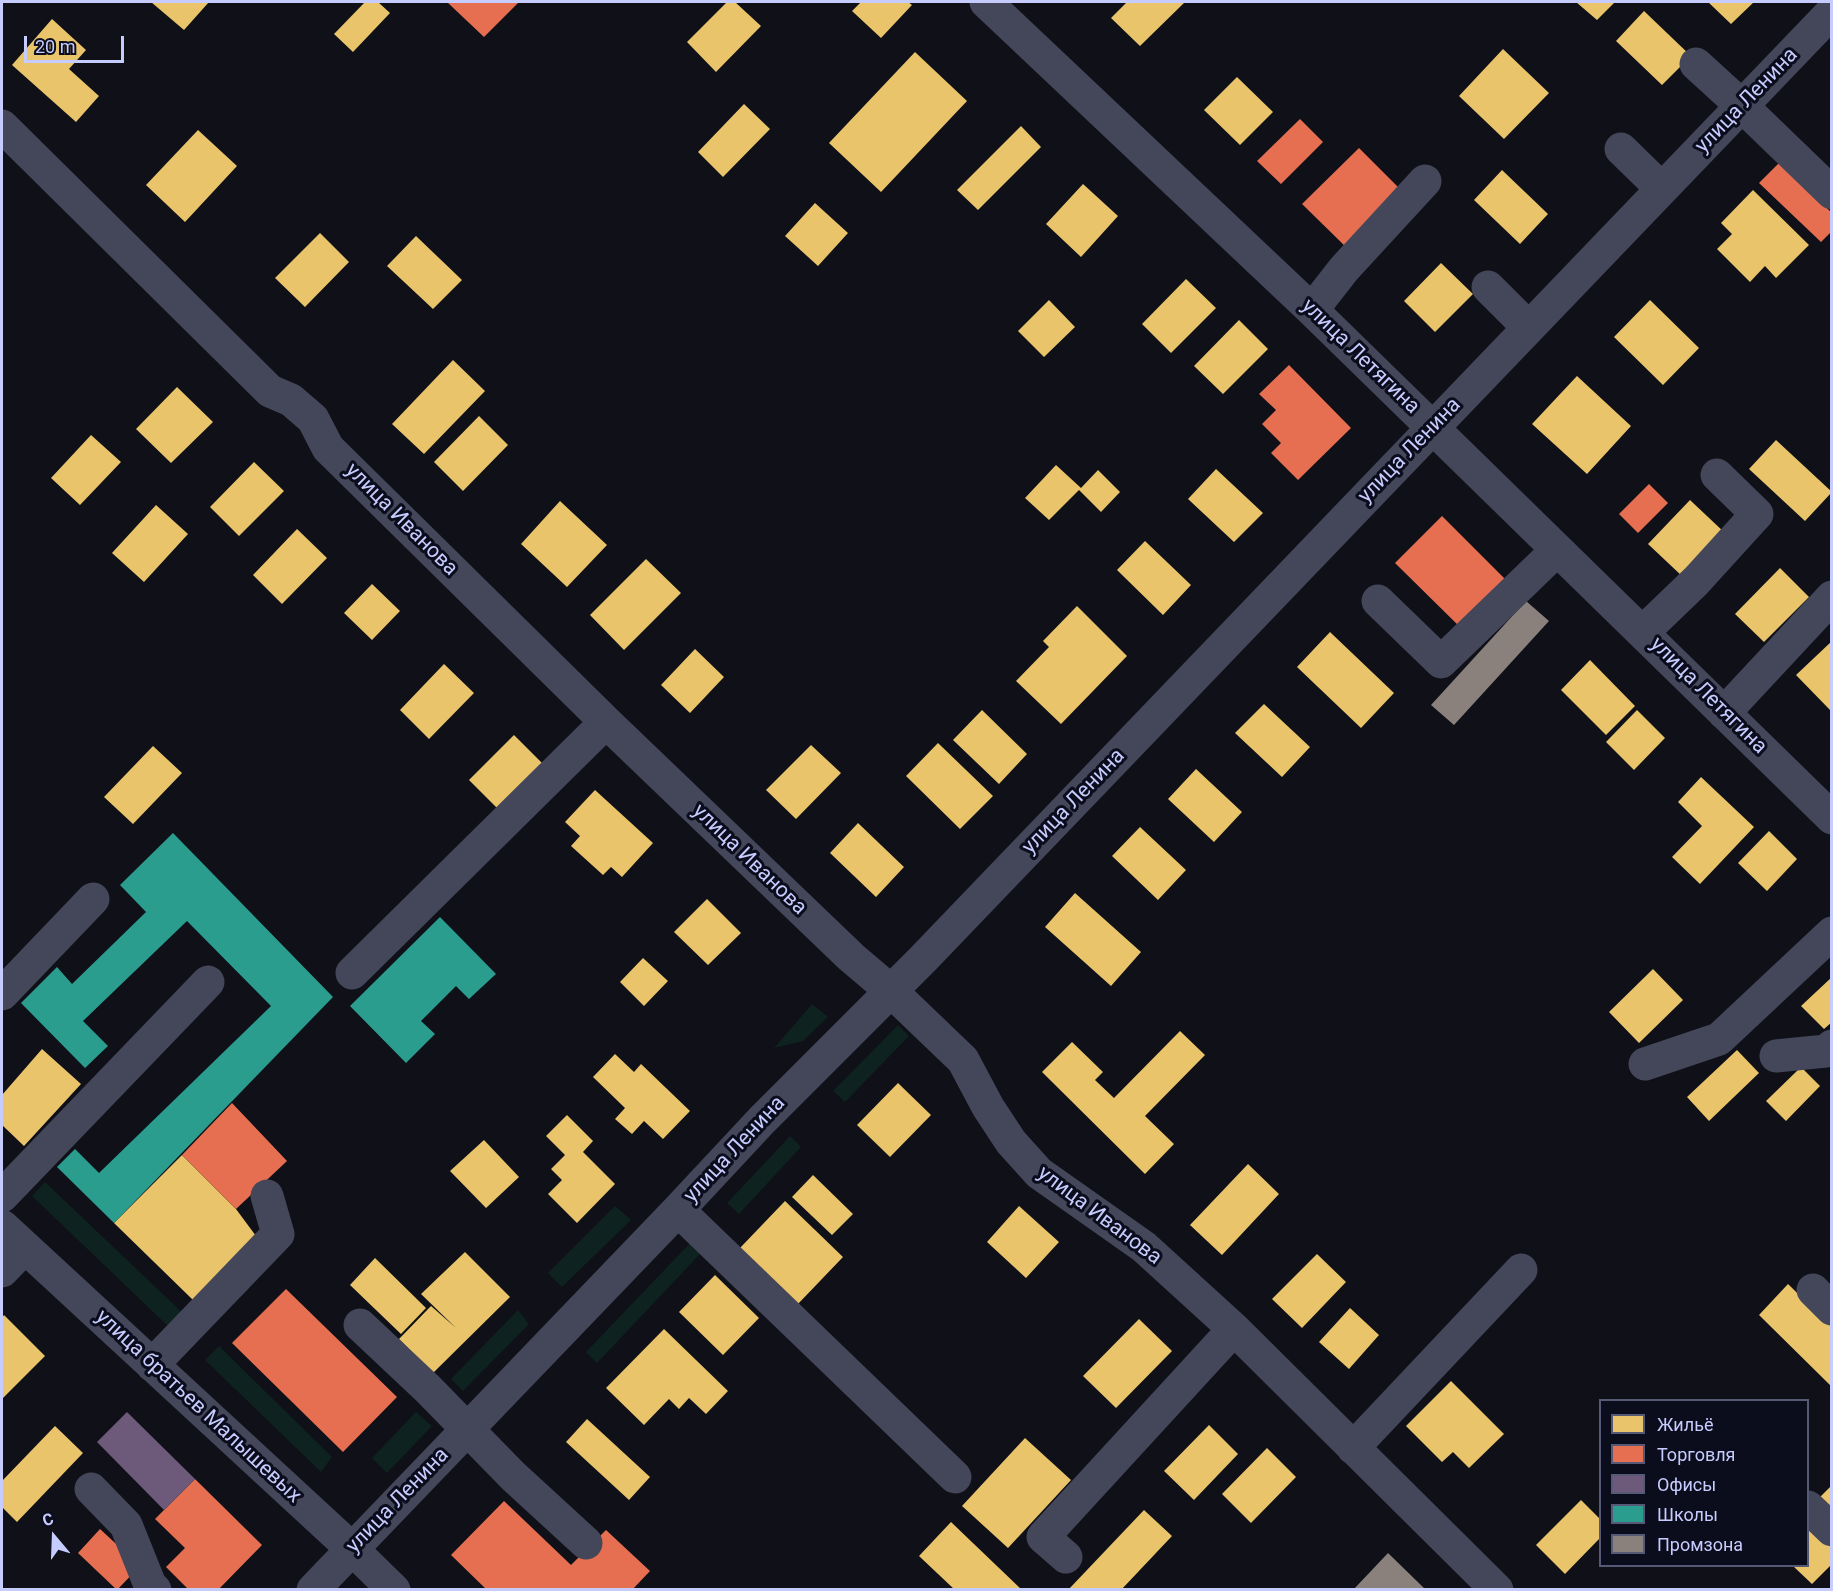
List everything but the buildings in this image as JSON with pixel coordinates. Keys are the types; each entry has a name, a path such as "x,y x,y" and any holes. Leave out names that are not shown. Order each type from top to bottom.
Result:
{"street":[{"name":"улица Летягина","path":"986,2 1312,310 1832,818"},
{"name":"улица Ленина","path":"313,1590 762,1120 891,991 1832,12"},
{"path":"1696,64 1832,193"},
{"name":"улица Иванова","path":"2,126 270,391 291,400 314,419 328,448 606,722 850,957 891,991 963,1060 988,1107 1011,1142 1039,1173 1144,1246 1234,1329 1497,1590"},
{"path":"1621,149 1662,189"},
{"path":"1312,310 1344,268 1425,181"},
{"path":"1488,287 1528,327"},
{"path":"1643,633 1757,514 1717,475"},
{"path":"1378,601 1441,662 1557,550"},
{"path":"1724,712 1832,597"},
{"path":"352,973 606,722"},
{"path":"2,994 93,898"},
{"path":"1645,1064 1719,1039 1832,933"},
{"path":"2,1196 208,982"},
{"path":"1776,1056 1826,1051 1832,1046"},
{"path":"152,1365 278,1234 267,1196"},
{"path":"678,1210 955,1477"},
{"name":"улица братьев Малышевых","path":"2,1226 394,1590"},
{"path":"2,1271 25,1247"},
{"path":"1353,1448 1521,1270"},
{"path":"360,1325 429,1389 513,1476 586,1543"},
{"path":"1066,1557 1043,1537 1234,1329"},
{"path":"91,1489 126,1525 150,1585 155,1590"},
{"path":"1809,1508 1832,1530"}],"green space":[{"path":"812,1004 828,1017 803,1041 774,1048"},
{"path":"898,1025 909,1036 845,1102 833,1091"},
{"path":"790,1136 801,1147 739,1214 727,1203"},
{"path":"45,1182 187,1317 173,1331 32,1196"},
{"path":"615,1206 631,1220 562,1287 548,1273"},
{"path":"691,1242 702,1252 597,1363 586,1352"},
{"path":"518,1310 529,1324 463,1391 451,1379"},
{"path":"219,1346 332,1457 321,1472 205,1360"},
{"path":"416,1412 432,1426 387,1473 372,1458"}]}
